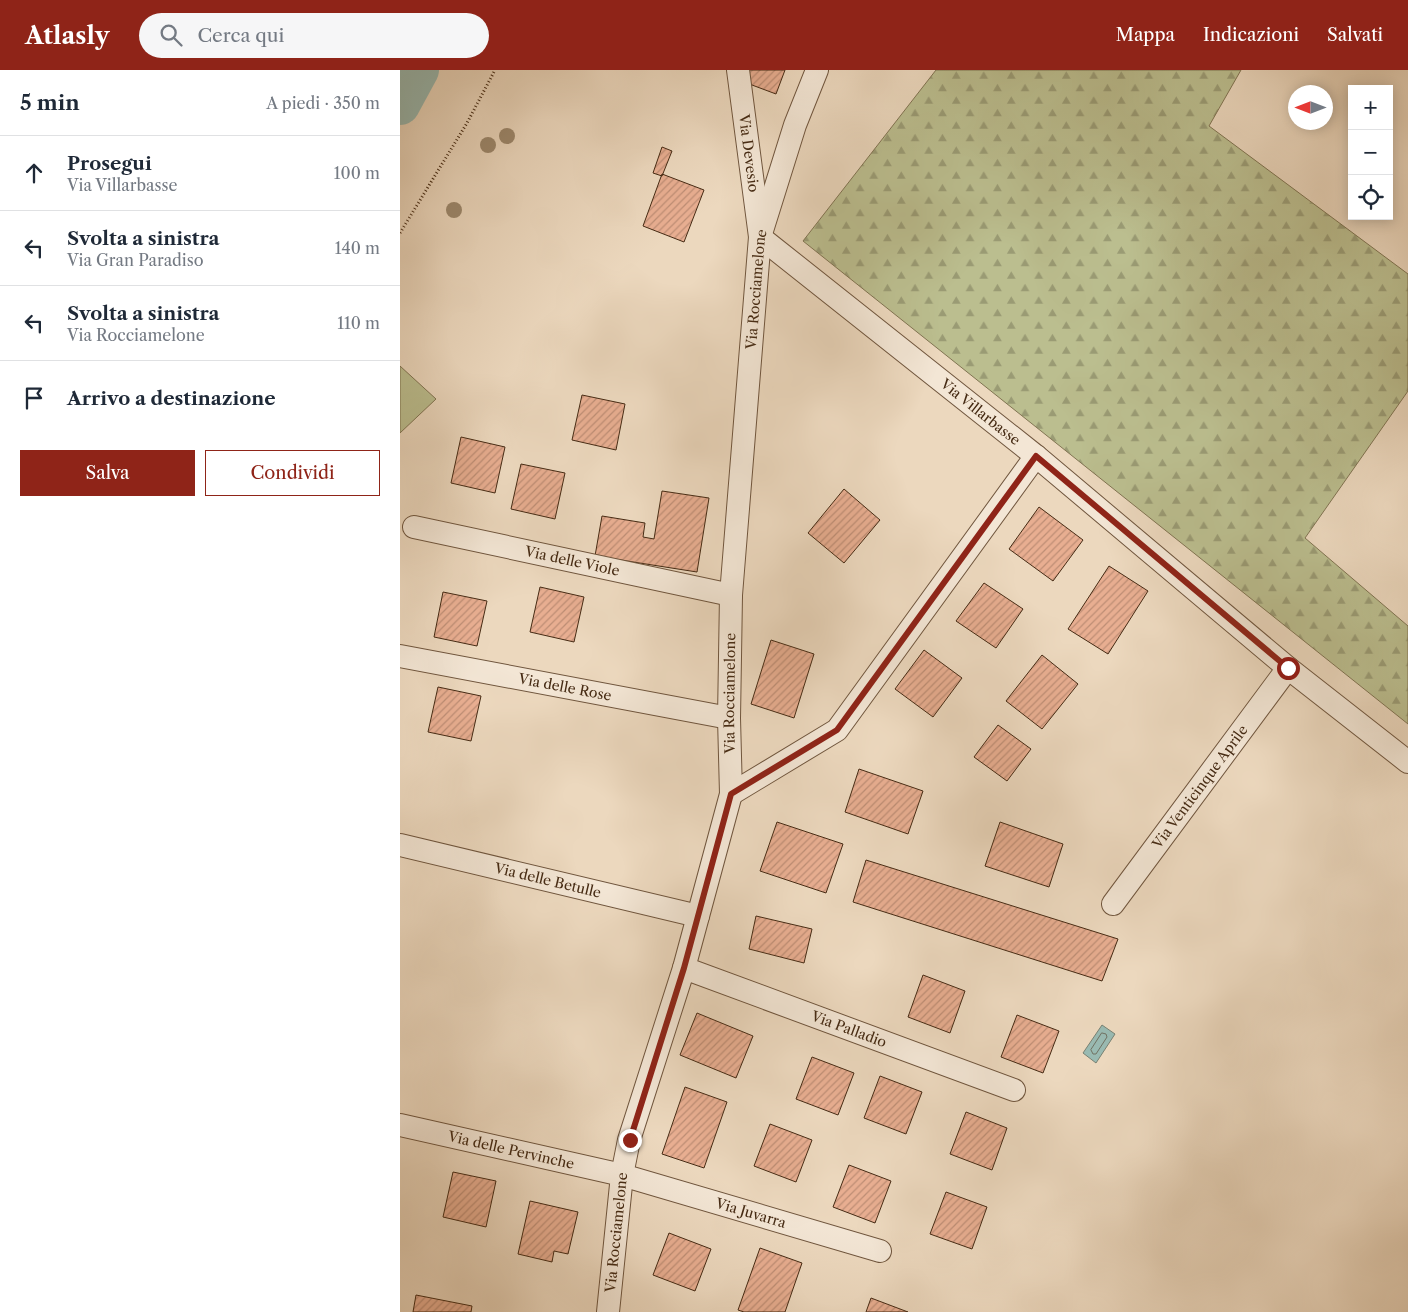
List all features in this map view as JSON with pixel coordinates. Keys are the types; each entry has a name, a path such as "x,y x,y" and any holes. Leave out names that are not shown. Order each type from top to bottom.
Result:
{"street":[{"name":"Via Devesio","path":"738,70 760,237"},
{"name":"Via Rocciamelone","path":"608,1312 622,1176 630,1140 684,968 731,794 729,718 731,595 760,237 795,125 817,70"},
{"name":"Via Villarbasse","path":"760,237 1036,456 1288,668 1408,762"},
{"path":"731,794 837,730 1036,456"},
{"name":"Via delle Viole","path":"414,527 731,595"},
{"name":"Via delle Rose","path":"400,656 729,718"},
{"name":"Via Venticinque Aprile","path":"1113,904 1288,668"},
{"name":"Via delle Betulle","path":"400,845 698,916"},
{"name":"Via Palladio","path":"684,968 1014,1090"},
{"name":"Via delle Pervinche","path":"400,1125 622,1176"},
{"name":"Via Juvarra","path":"622,1176 880,1250"}],"path":[{"path":"400,233 467,123 495,70"}],"green space":[{"path":"936,70 1241,70 1209,126 1408,274 1408,391 1305,538 1408,626 1408,724 803,241"},
{"path":"400,366 436,399 400,433"}],"water":[{"path":"1102,1025 1115,1034 1096,1063 1083,1053"}],"building":[{"path":"749,70 785,70 776,94 744,82"},
{"path":"662,147 672,151 662,176 653,173"},
{"path":"662,174 704,190 684,242 643,226"},
{"path":"582,395 625,404 616,450 572,440"},
{"path":"461,437 505,447 495,493 451,483"},
{"path":"521,464 565,473 555,519 511,509"},
{"path":"844,489 880,520 844,563 808,533"},
{"path":"662,491 709,498 697,572 595,556 602,516 645,523 643,537 654,539"},
{"path":"1039,507 1083,540 1053,581 1009,549"},
{"path":"1109,566 1148,591 1108,654 1068,629"},
{"path":"984,583 1023,609 996,648 956,621"},
{"path":"540,587 584,597 574,642 530,632"},
{"path":"443,592 487,601 477,646 434,637"},
{"path":"771,640 814,654 794,718 751,704"},
{"path":"924,650 962,678 933,717 895,689"},
{"path":"1042,655 1078,684 1042,729 1006,701"},
{"path":"438,687 481,696 471,741 428,732"},
{"path":"998,725 1031,749 1007,781 974,757"},
{"path":"859,769 923,791 908,834 845,812"},
{"path":"777,822 843,844 826,893 760,871"},
{"path":"1000,822 1063,844 1049,887 985,866"},
{"path":"866,860 1118,939 1102,981 853,902"},
{"path":"756,916 812,929 804,963 749,949"},
{"path":"923,975 965,991 950,1033 908,1017"},
{"path":"697,1013 753,1036 736,1078 680,1055"},
{"path":"1017,1015 1059,1031 1043,1073 1001,1057"},
{"path":"812,1057 854,1073 838,1115 796,1099"},
{"path":"880,1076 922,1092 906,1134 864,1118"},
{"path":"685,1087 727,1102 704,1168 662,1154"},
{"path":"966,1112 1007,1128 992,1170 950,1154"},
{"path":"770,1124 812,1140 796,1182 754,1166"},
{"path":"849,1165 891,1181 875,1223 833,1207"},
{"path":"453,1172 496,1181 486,1227 443,1217"},
{"path":"946,1192 987,1207 972,1249 930,1234"},
{"path":"530,1201 578,1212 568,1254 554,1251 552,1262 518,1254"},
{"path":"669,1233 711,1249 695,1291 653,1275"},
{"path":"760,1248 802,1263 785,1312 744,1312 738,1310"},
{"path":"416,1295 472,1306 471,1312 413,1312"},
{"path":"871,1298 908,1312 866,1312"}],"waterway":[{"path":"400,105 419,70"}],"route":[{"path":"630,1140 684,968 731,794 837,730 1036,456 1288,668"}]}
